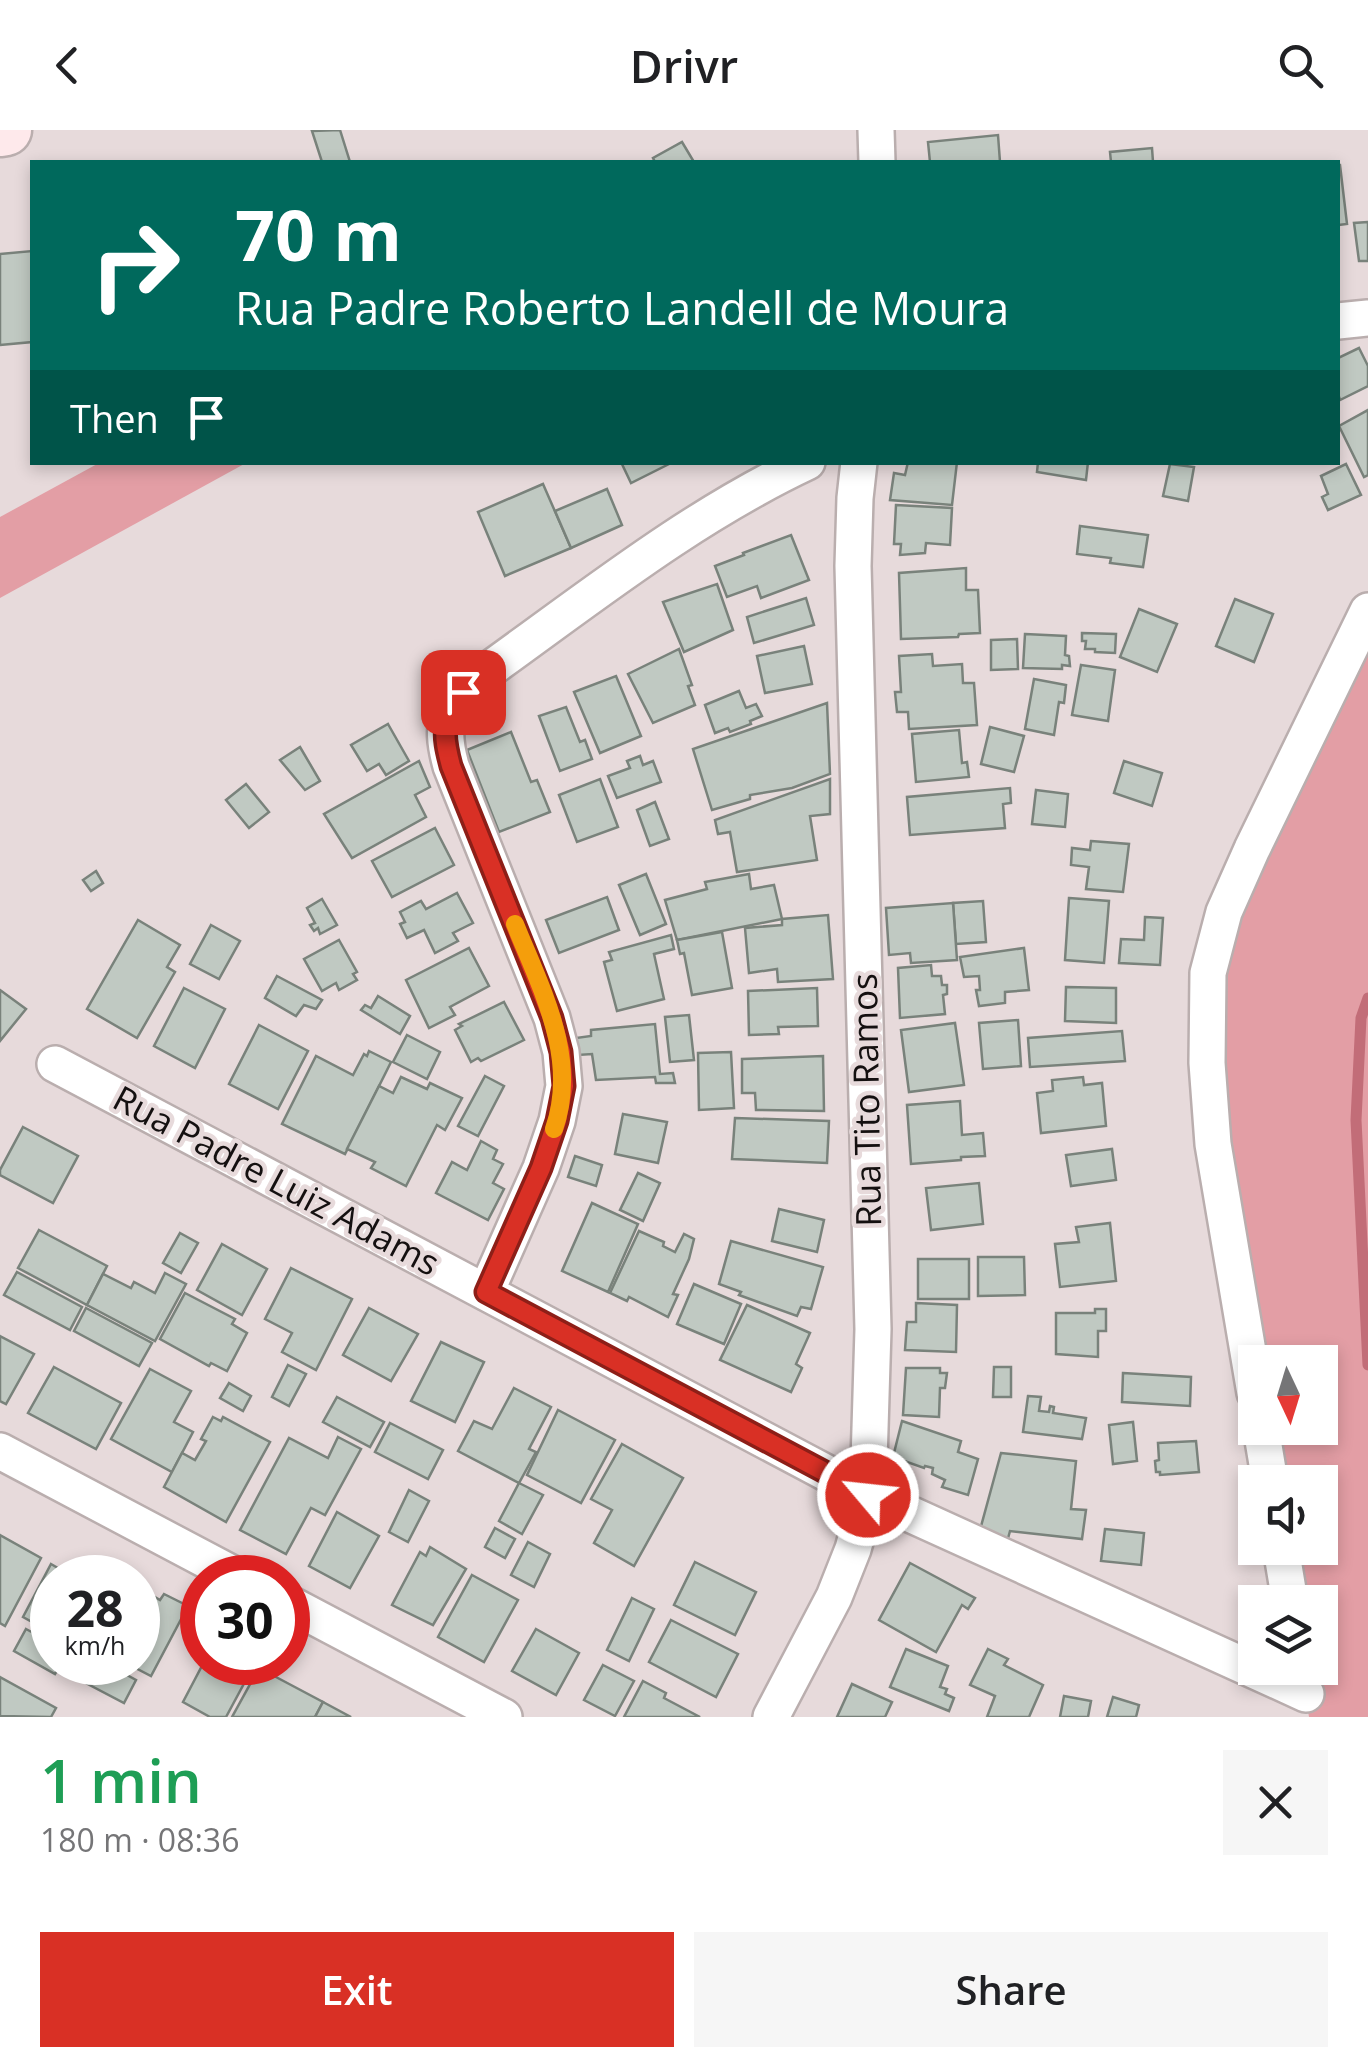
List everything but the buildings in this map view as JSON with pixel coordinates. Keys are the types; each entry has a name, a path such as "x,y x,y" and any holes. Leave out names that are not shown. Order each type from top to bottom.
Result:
{"street":[{"path":"876,130 877,160"},
{"path":"1340,322 1368,318"},
{"path":"486,1292 541,1168 564,1086 552,1018 451,766 444,738 449,712 483,674 688,528 801,465"},
{"name":"Rua Tito Ramos","path":"772,1717 834,1597 868,1495 873,1329 853,566 859,465"},
{"path":"1247,1345 1213,1144 1206,1063 1208,973 1224,912 1368,611"},
{"name":"Rua Padre Luiz Adams","path":"55,1064 868,1495 1305,1693"},
{"path":"0,1451 197,1555"},
{"path":"310,1615 504,1717"}],"shaded area":[{"path":"95,465 242,465 0,598 0,517"},
{"path":"1368,610 1368,1717 1309,1717 1304,1685 1338,1685 1338,1585 1287,1585 1284,1565 1338,1565 1338,1465 1267,1465 1264,1445 1338,1445 1338,1345 1253,1345 1208,973"}],"waterway":[{"path":"1368,998 1361,1018 1356,1120 1368,1365"}],"slow traffic":[{"path":"515,924 552,1018 561,1052 564,1086 554,1129"}],"route":[{"path":"463,692 449,712 444,738 451,766 552,1018 564,1086 541,1168 486,1292 868,1495"}]}
